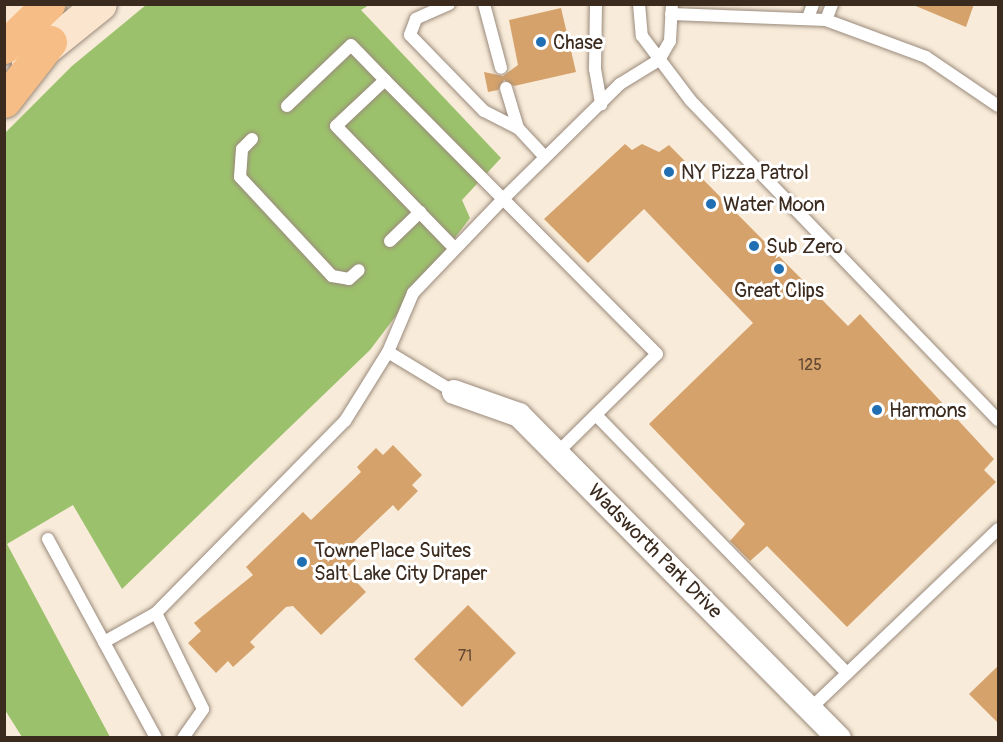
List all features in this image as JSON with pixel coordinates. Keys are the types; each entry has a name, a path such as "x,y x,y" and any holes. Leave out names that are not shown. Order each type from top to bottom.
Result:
{"highway":[{"path":"4,47 48,4"},
{"path":"4,101 50,42"}],"main road":[{"path":"4,16 17,4"},
{"path":"4,84 50,42 100,4"}],"street":[{"name":"Wadsworth Park Drive","path":"454,392 519,415 839,738"}],"lane":[{"path":"449,4 416,19 410,35 484,111 518,128 544,156"},
{"path":"484,4 501,69"},
{"path":"596,4 595,69 601,104"},
{"path":"639,4 642,36 691,101 999,420"},
{"path":"808,18 813,4"},
{"path":"826,20 832,4"},
{"path":"104,642 156,613 345,421 388,352 413,293 544,156 601,104 659,60 670,41 672,9 713,9 826,20 926,57 999,106"},
{"path":"287,106 351,45 657,354 558,453"},
{"path":"385,80 336,126 455,249"},
{"path":"507,88 518,128"},
{"path":"252,139 242,149 240,177 332,276 349,279 360,270"},
{"path":"390,241 420,212"},
{"path":"388,352 454,392"},
{"path":"596,415 847,673"},
{"path":"811,708 999,529"},
{"path":"48,539 156,738"},
{"path":"156,613 203,709 183,738"}],"green space":[{"path":"146,5 369,5 361,10 501,158 462,200 470,218 370,350 122,589 73,505 7,544 110,737 22,737 5,710 5,133 72,66"}],"building":[{"path":"911,4 974,4 966,27"},
{"name":"Chase","path":"561,8 576,72 514,86 504,80 498,90 488,92 484,72 503,76 518,65 509,20"},
{"path":"625,144 632,150 642,144 659,152 669,145 848,326 860,314 994,459 984,470 996,482 847,627 767,546 750,561 730,541 745,524 649,424 753,323 644,209 588,263 544,219"},
{"name":"TownePlace Suites Salt Lake City Draper","path":"393,445 422,475 412,485 418,491 398,511 393,505 349,547 359,557 345,570 366,592 321,635 293,606 286,607 250,642 255,647 233,667 228,661 216,673 188,643 201,631 194,623 253,575 246,567 303,512 311,520 361,472 357,467 376,448 383,455"},
{"path":"468,605 516,653 462,707 414,659"},
{"path":"999,665 999,724 969,694"}],"place":[{"name":"Chase","path":"541,42"},
{"name":"NY Pizza Patrol","path":"669,172"},
{"name":"Water Moon","path":"711,204"},
{"name":"Sub Zero","path":"754,246"},
{"name":"Great Clips","path":"779,269"},
{"name":"Harmons","path":"877,410"},
{"name":"TownePlace Suites Salt Lake City Draper","path":"302,562"}]}
